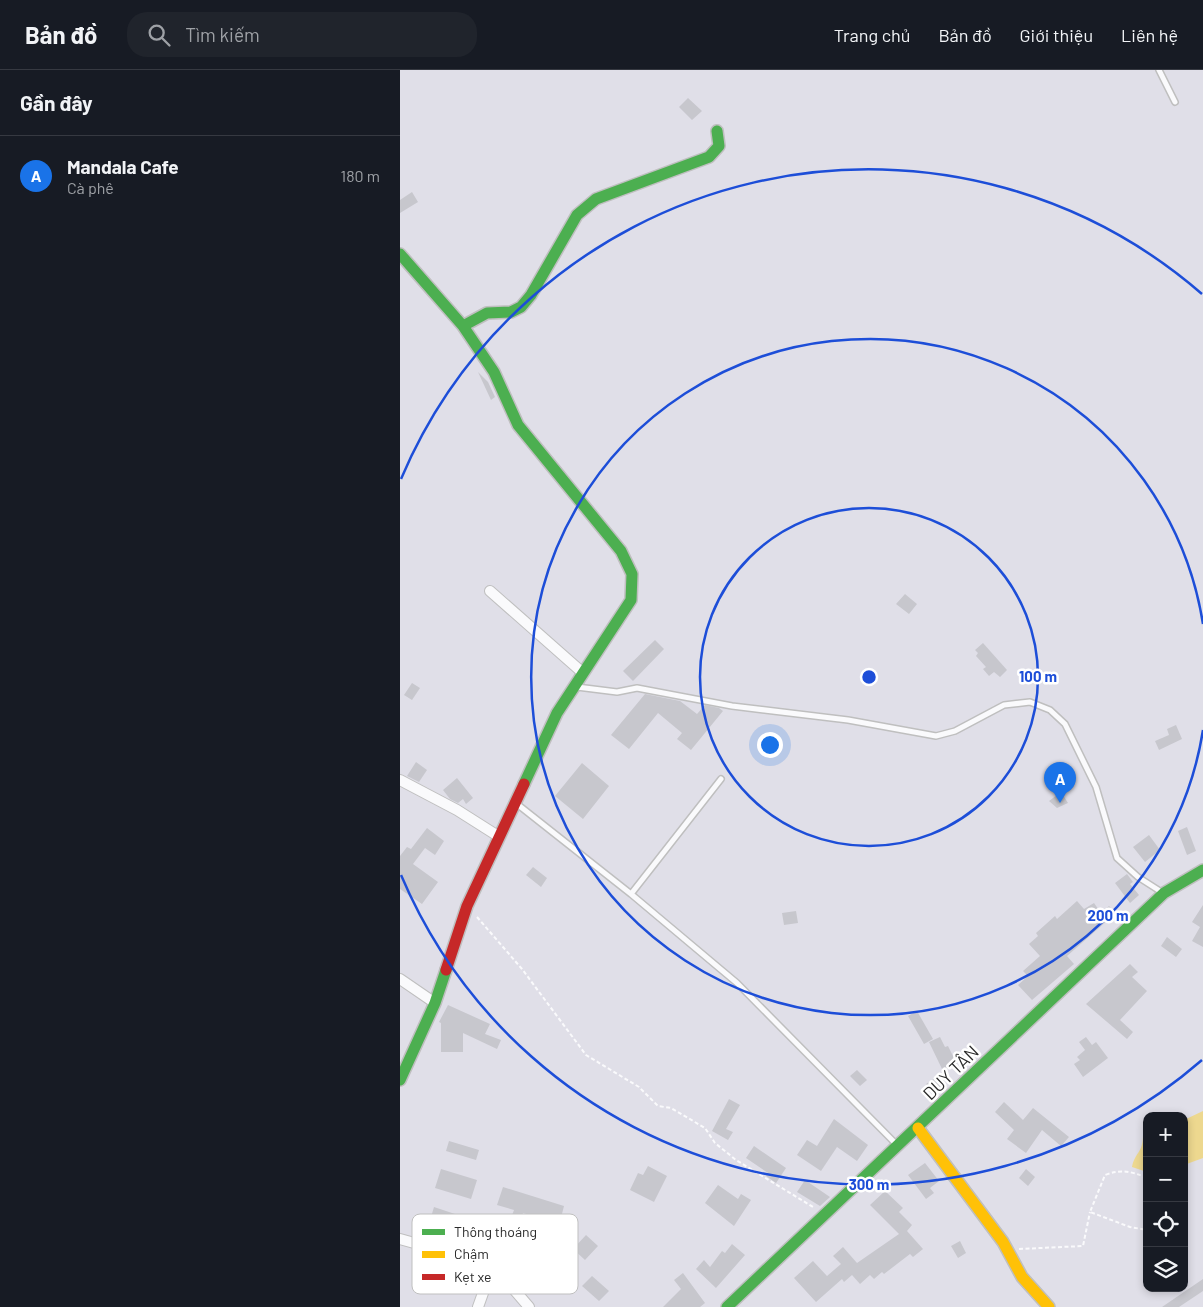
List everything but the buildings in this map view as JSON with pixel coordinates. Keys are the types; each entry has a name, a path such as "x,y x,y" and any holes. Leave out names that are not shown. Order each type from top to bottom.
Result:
{"street":[{"path":"463,326 487,313 510,312 521,307 540,279 572,223 586,207 596,200 622,188 709,157 720,148 722,140 718,131"},
{"path":"400,254 463,326 494,372 518,425 595,518 634,573 634,588 631,600 557,713 498,836 467,906 435,1003 400,1080"},
{"path":"490,591 583,673"},
{"path":"400,780 457,810 498,836"},
{"name":"DUY TÂN","path":"727,1307 1164,893 1203,870"},
{"path":"400,979 435,1003"},
{"path":"918,1128 1003,1242 1029,1286 1049,1307"},
{"path":"478,1307 483,1294"},
{"path":"518,1294 529,1307"}],"lane":[{"path":"1159,70 1175,102"},
{"path":"574,686 617,692 637,688 732,706 848,720 936,736 955,731 1004,705 1030,702 1050,710 1065,724 1096,787 1118,858 1138,877 1164,893"},
{"path":"631,894 721,779"},
{"path":"514,802 631,894 737,984 898,1146"}],"path":[{"path":"467,906 522,969 586,1055 639,1087 658,1106 671,1108 705,1128 714,1143 736,1160 826,1215"},
{"path":"1006,1250 1083,1246 1090,1212 1105,1175 1118,1170 1134,1172 1143,1176"},
{"path":"1090,1212 1130,1227 1143,1229"}],"shaded area":[{"path":"1203,1111 1203,1158 1188,1164 1188,1157 1188,1118"},
{"path":"1143,1141 1143,1171 1132,1167"}],"traffic: fast":[{"path":"463,326 487,313 511,312 521,307 531,295 577,215 596,199 709,157 719,146 717,131"},
{"path":"400,254 463,326 494,372 518,425 621,551 632,574 631,600 557,713 524,784"},
{"path":"727,1307 1164,893 1203,870"},
{"path":"400,1080 435,1003 446,970"}],"traffic: slow":[{"path":"918,1128 1003,1242 1022,1277 1049,1307"}],"traffic: jam":[{"path":"446,970 467,906 524,784"}],"place":[{"name":"Mandala Cafe","path":"1060,803"}]}
